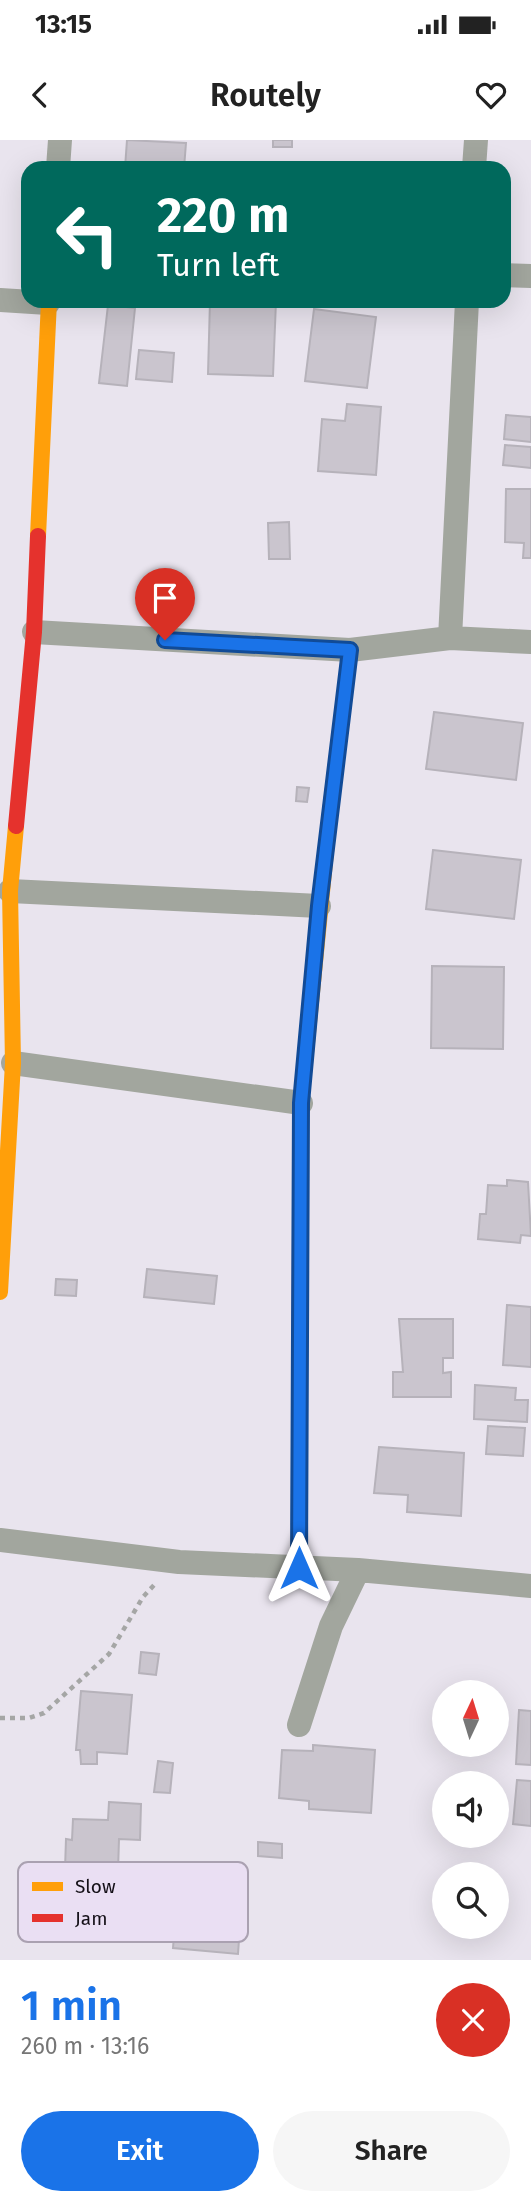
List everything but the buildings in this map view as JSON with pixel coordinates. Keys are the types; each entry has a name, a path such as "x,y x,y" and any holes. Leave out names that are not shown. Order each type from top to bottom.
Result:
{"street":[{"path":"58,161 60,140"},
{"path":"474,161 475,140"},
{"path":"511,275 531,276"},
{"path":"0,300 21,301"},
{"path":"0,1292 13,1063 7,841 34,632 48,308"},
{"path":"450,638 467,308"},
{"path":"34,632 350,650 450,638 531,642"},
{"path":"299,1568 301,1103 319,906 350,650"},
{"path":"10,891 319,906"},
{"path":"13,1063 301,1103"},
{"path":"0,1540 179,1562 358,1570 531,1586"},
{"path":"299,1725 331,1626 358,1570"}],"path":[{"path":"0,1718 29,1718 44,1713 109,1654 143,1598 179,1562"}],"traffic: slow":[{"path":"38,536 49,308"},
{"path":"300,1233 301,1103 330,812"},
{"path":"0,1292 13,1063 10,891 16,826"}],"traffic: jam":[{"path":"16,826 34,632 38,536"},
{"path":"330,812 350,650"},
{"path":"299,1568 300,1233"}],"route":[{"path":"165,640 350,650 319,906 301,1103 299,1568"}]}
